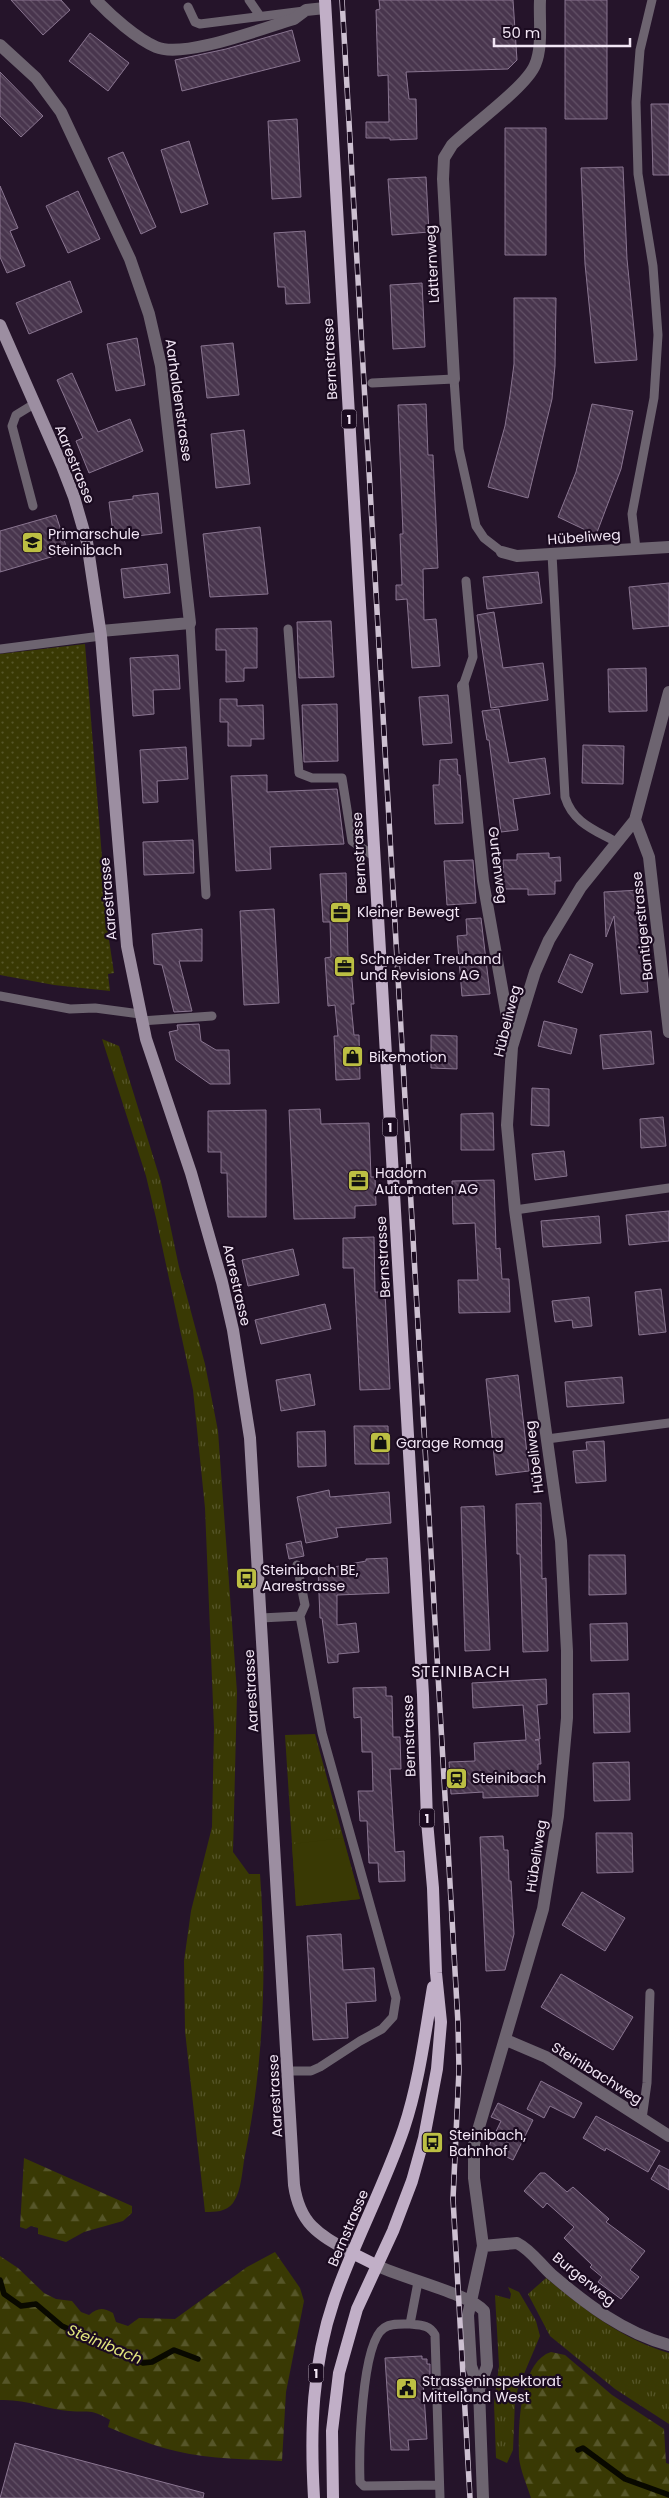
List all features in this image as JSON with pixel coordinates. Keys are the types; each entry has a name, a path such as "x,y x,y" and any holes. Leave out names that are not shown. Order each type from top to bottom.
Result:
{"main road":[{"name":"Bernstrasse","path":"325,4 422,1685 436,1973 441,2022 433,2094 412,2181 393,2231 357,2309 339,2373 332,2431 333,2498"},
{"name":"Bernstrasse","path":"314,2498 311,2433 317,2368 334,2300 404,2128 420,2067 436,1973"},
{"path":"354,2254 376,2265"}],"street":[{"path":"96,0 112,17 156,47 181,51 294,19 306,10 325,4"},
{"name":"Lätternweg","path":"454,379 443,179 444,158 452,145 520,85 535,66 538,49 540,0"},
{"name":"Aarhaldenstrasse","path":"0,44 36,78 61,112 130,259 149,314 161,366 190,623"},
{"name":"Aarestrasse","path":"0,325 74,496 90,559 101,633 127,946 140,1017 207,1225 233,1330 250,1438 289,2072 294,2185 300,2210 312,2228 354,2254"},
{"name":"Hübeliweg","path":"502,552 517,556 669,547"},
{"path":"101,633 190,623"},
{"name":"Gurtenweg","path":"463,686 483,881 512,1047"},
{"name":"Hübeliweg","path":"472,2301 483,2246 474,2186 474,2144 543,1909 564,1762 567,1651 564,1577 515,1210 507,1125 512,1047 535,972 549,940 581,887 635,820 669,692"},
{"name":"Bantigerstrasse","path":"635,820 649,857 669,1032"},
{"name":"Steinibachweg","path":"506,2040 546,2057 669,2136"},
{"name":"Burgerweg","path":"483,2246 517,2243 572,2291 611,2320 669,2346"},
{"path":"376,2265 390,2272 472,2301 485,2313 486,2366 479,2389 483,2498"}],"lane":[{"path":"249,0 260,16"},
{"path":"636,549 632,514 652,407 658,335 652,266 638,174 636,102 640,50 652,0"},
{"path":"188,8 195,22 200,24 306,10"},
{"path":"372,383 454,379"},
{"name":"Lätternweg","path":"454,379 459,449 476,526 484,538 502,552"},
{"path":"34,404 16,416 12,426 34,506"},
{"path":"552,554 565,797 568,808 581,823 616,842"},
{"path":"463,686 473,657 466,581"},
{"path":"190,623 206,895"},
{"path":"288,629 299,773 312,778 342,778 352,841 375,857"},
{"path":"0,649 101,633"},
{"path":"0,996 70,1009 95,1008 140,1017 212,1016"},
{"path":"515,1210 669,1188"},
{"path":"547,1439 669,1423"},
{"path":"289,2072 311,2071 320,2067 360,2041 382,2030 393,2017 396,1998 322,1733 300,1616 305,1605 297,1565"},
{"path":"261,1618 300,1616"},
{"path":"642,2119 647,2083 650,1994"},
{"path":"410,2324 418,2282"},
{"path":"439,2485 375,2487 364,2486 360,2482 363,2391 375,2340 383,2329 395,2324 424,2325 432,2329 435,2335 440,2498"}],"green space":[{"path":"85,644 108,933 114,973 108,974 110,991 54,985 0,975 0,654"},
{"path":"102,1039 119,1046 161,1182 179,1267 205,1364 218,1431 237,1692 233,1852 249,1874 260,1874 263,1980 260,2050 241,2180 233,2203 224,2210 216,2212 205,2212 185,2031 184,1961 191,1911 212,1827 214,1728 205,1508 193,1390 156,1218 146,1176"},
{"path":"315,1734 360,1899 296,1906 285,1735"},
{"path":"343,1838 360,1899 296,1906 292,1844"},
{"path":"24,2158 132,2206 132,2213 123,2221 84,2232 66,2242 38,2234 38,2228 31,2226 26,2229 20,2227"},
{"path":"275,2252 300,2288 304,2301 286,2392 282,2461 249,2460 183,2453 151,2444 108,2427 110,2420 93,2412 60,2410 19,2401 0,2400 0,2256 18,2268 44,2293 56,2299 72,2301 81,2312 89,2315 100,2309 109,2311 113,2313 116,2322 128,2326 139,2318 175,2319 247,2267"},
{"path":"546,2278 604,2322 635,2340 669,2353 669,2424 615,2389 550,2336 528,2294"},
{"path":"508,2287 519,2292 536,2321 540,2336 518,2388 515,2401 513,2450 507,2463 496,2458 494,2403 499,2366 495,2295 510,2299 511,2294"},
{"path":"551,2352 565,2355 612,2395 664,2429 666,2463 669,2464 669,2498 531,2498 519,2457 520,2414 532,2369 540,2358"}],"building":[{"path":"11,0 61,0 70,10 43,35"},
{"path":"379,0 513,0 517,60 508,69 406,72 409,99 416,99 417,139 390,140 390,138 366,138 366,122 389,122 388,75 378,76 376,10 380,9"},
{"path":"565,0 607,0 607,119 565,119"},
{"path":"292,30 300,61 182,91 175,60 226,49"},
{"path":"90,33 129,63 108,91 69,61"},
{"path":"0,72 43,116 21,137 0,116"},
{"path":"651,104 669,104 669,175 653,175"},
{"path":"297,119 301,197 272,199 268,121"},
{"path":"505,128 546,128 546,255 505,255"},
{"path":"189,141 208,204 181,213 161,150"},
{"path":"123,152 156,227 141,234 108,158"},
{"path":"623,167 627,259 637,360 595,363 585,264 581,168"},
{"path":"426,177 429,232 392,235 388,179"},
{"path":"0,186 18,228 10,231 25,266 7,273 0,257"},
{"path":"78,191 100,239 68,253 46,206"},
{"path":"305,231 310,303 286,304 285,287 278,287 274,233"},
{"path":"70,281 82,312 29,334 16,303"},
{"path":"422,283 425,347 393,349 390,285"},
{"path":"514,298 556,298 555,366 552,399 528,498 488,487 505,426 510,395 514,364"},
{"path":"137,338 145,385 116,391 107,344"},
{"path":"233,343 239,395 207,398 201,346"},
{"path":"72,373 98,432 130,419 143,451 89,473 76,441 83,438 57,380"},
{"path":"426,404 428,455 433,455 438,568 423,569 424,620 436,619 440,666 412,668 407,599 396,600 396,585 402,585 400,534 403,534 398,405"},
{"path":"592,404 633,411 621,469 596,535 558,517 576,472"},
{"path":"244,430 250,484 216,488 211,434"},
{"path":"158,493 162,533 137,536 136,530 113,533 109,502 133,499 133,496"},
{"name":"Primarschule Steinibach","path":"56,515 68,552 0,572 0,531"},
{"path":"260,527 268,594 210,597 203,534"},
{"path":"167,564 170,593 124,598 121,569"},
{"path":"538,572 542,603 487,609 483,577"},
{"path":"669,583 669,626 633,629 629,587"},
{"path":"494,612 503,668 543,663 548,700 491,708 477,615"},
{"path":"331,621 334,677 299,678 297,622"},
{"path":"257,628 257,668 244,668 244,681 226,682 226,650 216,650 216,629"},
{"path":"178,655 180,689 153,690 154,714 133,716 130,658"},
{"path":"646,668 647,711 609,712 608,669"},
{"path":"448,695 452,743 423,745 419,697"},
{"path":"220,699 237,699 237,706 263,705 264,739 251,739 251,746 228,746 228,722 220,722"},
{"path":"337,704 338,761 304,762 302,705"},
{"path":"499,709 509,763 545,758 550,794 513,799 518,830 501,832 489,740 487,740 482,711"},
{"path":"583,745 624,746 623,784 582,783"},
{"path":"186,747 188,779 157,781 158,802 143,803 140,750"},
{"path":"457,759 463,823 435,824 433,785 439,785 440,760"},
{"path":"267,775 267,792 337,789 344,844 270,847 271,869 236,871 231,776"},
{"path":"193,840 194,873 144,875 143,842"},
{"path":"549,853 549,858 560,857 561,881 555,881 555,894 528,895 528,889 504,889 503,860 517,860 517,854"},
{"path":"473,860 476,903 447,905 444,861"},
{"path":"346,873 348,956 350,956 354,1004 351,1004 354,1035 359,1035 360,1079 336,1080 334,1036 338,1036 335,1005 328,1006 325,958 331,957 330,922 323,922 320,874"},
{"path":"640,890 643,966 646,966 648,992 621,994 614,916 606,937 604,892"},
{"path":"274,909 279,1003 244,1005 240,911"},
{"path":"481,918 490,994 462,996 457,936 467,935 466,919"},
{"path":"202,929 202,961 179,961 192,1011 174,1012 162,965 154,964 152,934"},
{"path":"570,954 593,964 582,993 558,982"},
{"path":"544,1021 577,1029 571,1054 538,1046"},
{"path":"199,1024 201,1041 216,1050 229,1050 230,1084 210,1084 176,1060 169,1032 178,1030 177,1025"},
{"path":"651,1031 654,1064 603,1069 600,1035"},
{"path":"431,1035 457,1036 457,1069 431,1068"},
{"path":"532,1088 549,1089 549,1126 531,1125"},
{"path":"320,1109 321,1124 369,1123 371,1177 375,1177 376,1205 355,1206 355,1218 294,1219 289,1110"},
{"path":"266,1110 266,1217 228,1217 227,1173 221,1173 221,1152 208,1152 208,1111"},
{"path":"493,1113 494,1150 461,1150 461,1114"},
{"path":"663,1117 666,1146 641,1148 640,1119"},
{"path":"564,1151 567,1176 535,1180 532,1154"},
{"path":"494,1180 496,1249 500,1248 502,1279 509,1279 510,1312 459,1313 458,1280 478,1280 476,1241 475,1223 453,1224 452,1181"},
{"path":"669,1211 669,1241 629,1245 626,1215"},
{"path":"599,1216 601,1243 543,1247 541,1221"},
{"path":"374,1237 375,1292 385,1292 390,1389 360,1390 354,1268 343,1268 343,1238"},
{"path":"293,1249 299,1275 248,1286 242,1260"},
{"path":"661,1289 666,1332 639,1335 635,1292"},
{"path":"589,1297 592,1326 573,1328 572,1320 555,1322 552,1301"},
{"path":"325,1304 331,1329 261,1344 255,1320"},
{"path":"310,1374 315,1405 281,1411 276,1380"},
{"path":"518,1375 529,1471 496,1475 486,1379"},
{"path":"622,1377 624,1403 567,1407 565,1382"},
{"path":"354,1426 388,1426 389,1464 355,1464"},
{"path":"325,1431 326,1466 298,1467 297,1432"},
{"path":"604,1441 606,1481 576,1483 573,1451 587,1450 586,1442"},
{"path":"329,1490 330,1497 389,1492 391,1523 336,1528 338,1537 306,1543 297,1497"},
{"path":"541,1503 542,1579 546,1578 548,1651 523,1652 520,1554 517,1554 516,1504"},
{"path":"484,1506 490,1650 465,1651 461,1507"},
{"path":"301,1541 304,1556 289,1559 286,1544"},
{"path":"589,1555 625,1555 626,1594 589,1595"},
{"path":"387,1558 389,1593 337,1595 337,1625 356,1623 359,1652 338,1654 338,1662 328,1663 322,1618 320,1618 318,1570 366,1561 366,1559"},
{"path":"627,1623 628,1660 591,1661 590,1624"},
{"path":"546,1679 547,1704 537,1705 540,1739 535,1740 539,1740 541,1764 538,1764 538,1796 483,1798 483,1792 451,1794 449,1762 475,1761 474,1743 526,1740 523,1705 473,1708 472,1683"},
{"path":"386,1687 386,1696 392,1696 393,1737 400,1737 401,1769 390,1769 395,1852 404,1851 405,1881 379,1882 378,1863 369,1863 367,1821 360,1821 358,1791 373,1791 372,1752 362,1752 361,1717 354,1718 353,1688"},
{"path":"629,1693 630,1732 594,1733 593,1694"},
{"path":"629,1762 630,1800 594,1801 593,1763"},
{"path":"596,1833 632,1833 633,1872 597,1873"},
{"path":"503,1836 504,1850 508,1850 514,1934 505,1970 486,1971 480,1837"},
{"path":"582,1892 625,1918 605,1951 562,1925"},
{"path":"341,1934 343,1970 374,1968 376,2001 346,2003 348,2038 313,2040 307,1936"},
{"path":"561,1974 633,2017 613,2050 541,2007"},
{"path":"541,2081 582,2103 574,2118 550,2106 544,2118 527,2109"},
{"path":"498,2103 533,2120 513,2160 488,2148 501,2121 491,2117"},
{"path":"596,2116 660,2151 648,2172 606,2148 605,2151 583,2138"},
{"path":"659,2165 669,2170 669,2190 651,2179"},
{"path":"540,2173 545,2173 567,2192 573,2187 609,2219 606,2222 645,2251 630,2270 639,2277 621,2299 598,2282 602,2277 590,2267 592,2265 564,2238 574,2227 547,2203 543,2208 524,2191"},
{"path":"422,2356 422,2359 427,2359 427,2364 430,2364 430,2381 423,2381 427,2439 408,2440 409,2450 391,2450 385,2358"},
{"path":"15,2443 204,2493 203,2498 0,2498"}],"waterway":[{"name":"Steinibach","path":"0,2280 4,2294 21,2306 36,2304 62,2326 143,2363 152,2362 174,2350 198,2359"},
{"name":"Steinibach","path":"578,2450 583,2448 625,2479 669,2495"}],"railway":[{"path":"342,0 458,2023 459,2070 453,2199 470,2498"}],"place":[{"name":"Primarschule Steinibach","path":"32,542"},
{"name":"Kleiner Bewegt","path":"341,912"},
{"name":"Schneider Treuhand und Revisions AG","path":"344,967"},
{"name":"Bikemotion","path":"353,1057"},
{"name":"Hadorn Automaten AG","path":"359,1181"},
{"name":"Garage Romag","path":"380,1443"},
{"name":"Steinibach BE, Aarestrasse","path":"246,1578"},
{"name":"Steinibach","path":"456,1778"},
{"name":"Steinibach, Bahnhof","path":"433,2143"},
{"name":"Strasseninspektorat Mittelland West","path":"406,2389"}],"district":[{"name":"STEINIBACH","path":"461,1671"}]}
